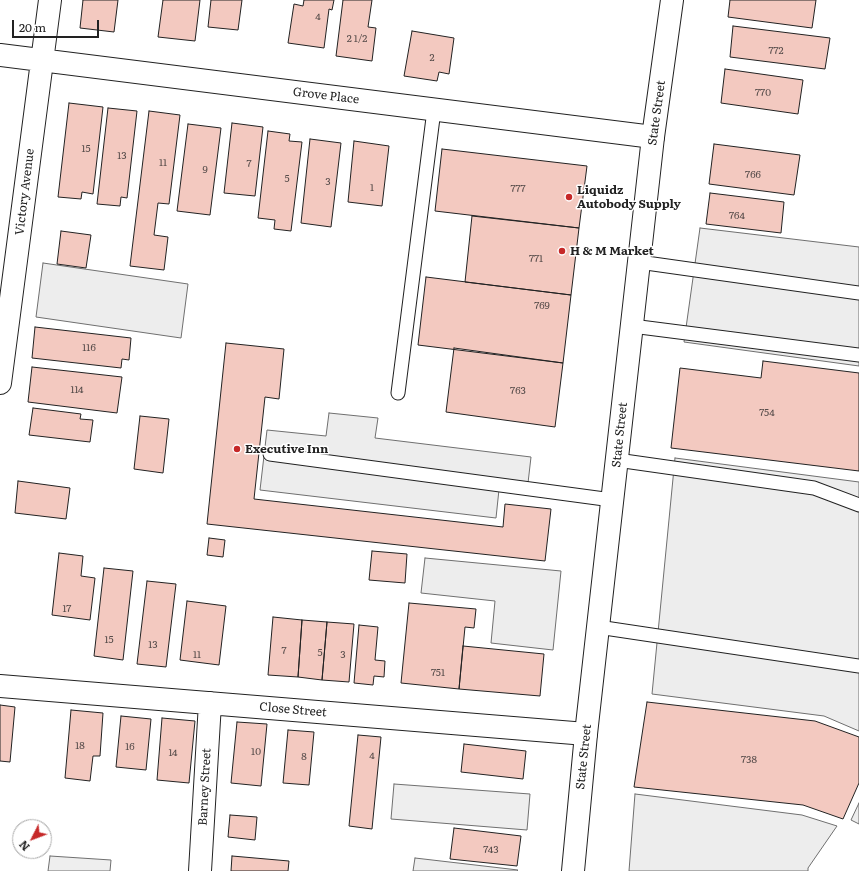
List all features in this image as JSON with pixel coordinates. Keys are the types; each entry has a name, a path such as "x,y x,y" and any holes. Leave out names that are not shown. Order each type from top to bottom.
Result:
{"street":[{"name":"Victory Avenue","path":"0,383 50,0"},
{"name":"State Street","path":"573,871 586,734 653,137 672,0"},
{"name":"Grove Place","path":"0,55 653,137"},
{"name":"Close Street","path":"0,686 586,734"},
{"name":"Barney Street","path":"200,871 210,703"}],"lane":[{"path":"398,392 434,110"},
{"path":"639,262 859,293"},
{"path":"632,326 859,355"},
{"path":"270,454 612,500"},
{"path":"617,460 814,488 859,505"},
{"path":"598,627 859,666"}],"shaded area":[{"path":"700,228 859,247 859,366 684,342"},
{"path":"43,263 188,284 181,338 36,317"},
{"path":"329,413 378,418 375,438 531,457 528,483 500,480 496,518 260,490 267,430 326,436"},
{"path":"675,458 859,482 859,731 824,716 652,694"},
{"path":"425,558 561,571 553,650 491,643 495,601 421,593"},
{"path":"394,784 530,794 527,830 391,819"},
{"path":"635,794 802,815 837,826 808,868 808,871 629,871"},
{"path":"859,803 859,824 851,820"},
{"path":"52,856 111,860 110,871 48,871 50,859 52,859"},
{"path":"415,858 518,870 413,871"}],"building":[{"path":"83,0 118,0 114,32 80,28"},
{"path":"163,0 200,0 195,41 158,37"},
{"path":"211,0 242,0 238,30 208,27"},
{"path":"304,0 334,0 332,10 329,9 324,48 288,43 294,4 303,6"},
{"path":"343,0 372,0 368,27 376,28 372,61 336,56"},
{"path":"730,0 816,0 812,28 728,17"},
{"path":"733,26 830,38 825,69 730,57"},
{"path":"412,31 454,38 449,74 439,72 437,81 404,76"},
{"path":"725,69 803,80 798,114 721,103"},
{"path":"69,103 103,107 93,194 82,192 81,199 58,197"},
{"path":"108,108 137,111 127,198 121,197 120,206 97,204"},
{"path":"149,111 180,115 169,204 158,203 154,235 168,237 164,270 130,266"},
{"path":"232,123 263,127 255,196 224,193"},
{"path":"188,124 221,128 210,215 177,211"},
{"path":"268,131 290,134 289,141 302,142 291,231 274,229 275,220 258,218"},
{"path":"310,139 341,143 331,227 301,223"},
{"path":"354,141 389,146 382,206 348,202"},
{"path":"714,144 800,155 794,195 709,184"},
{"path":"442,149 587,166 579,228 435,211"},
{"path":"710,193 784,202 781,233 706,224"},
{"path":"472,216 579,228 571,295 465,282"},
{"path":"61,231 91,235 86,268 57,264"},
{"path":"426,277 571,295 563,363 418,345"},
{"path":"35,327 131,338 129,360 122,359 121,368 32,358"},
{"name":"Executive Inn","path":"226,343 284,349 279,399 265,397 254,499 503,527 505,504 551,509 545,561 207,524"},
{"path":"454,348 563,363 555,427 446,412"},
{"path":"763,361 859,373 859,471 671,448 680,368 761,378"},
{"path":"32,367 122,377 117,413 28,402"},
{"path":"33,408 81,414 80,419 93,420 90,442 29,435"},
{"path":"140,416 169,419 163,473 134,469"},
{"path":"18,481 70,488 66,519 15,513"},
{"path":"209,538 225,540 223,557 207,555"},
{"path":"372,551 407,554 405,583 369,580"},
{"path":"59,553 83,556 81,576 95,578 90,620 52,615"},
{"path":"104,568 133,571 123,660 94,656"},
{"path":"147,581 176,584 166,667 137,664"},
{"path":"187,601 226,606 219,665 180,660"},
{"path":"409,603 476,609 474,628 465,627 459,689 401,683"},
{"path":"273,617 302,620 298,677 268,675"},
{"path":"302,620 327,622 322,680 298,677"},
{"path":"327,622 354,624 349,682 322,680"},
{"path":"359,625 378,627 375,660 385,661 384,677 374,676 373,685 354,683"},
{"path":"463,646 544,654 540,696 459,689"},
{"path":"647,702 815,721 859,737 859,783 843,819 803,805 634,787"},
{"path":"0,705 15,707 10,762 0,761"},
{"path":"71,710 103,713 100,756 93,756 90,781 65,778"},
{"path":"121,716 151,719 146,770 116,767"},
{"path":"162,718 195,721 189,783 157,780"},
{"path":"237,722 267,724 261,786 231,783"},
{"path":"288,730 314,732 309,785 283,783"},
{"path":"358,735 381,737 372,829 349,826"},
{"path":"464,744 526,751 523,779 461,772"},
{"path":"230,815 257,817 255,840 228,837"},
{"path":"454,828 521,836 517,866 450,859"},
{"path":"232,856 289,861 288,871 231,871"}],"place":[{"name":"Liquidz Autobody Supply","path":"569,197"},
{"name":"H & M Market","path":"562,251"},
{"name":"Executive Inn","path":"237,449"}]}
